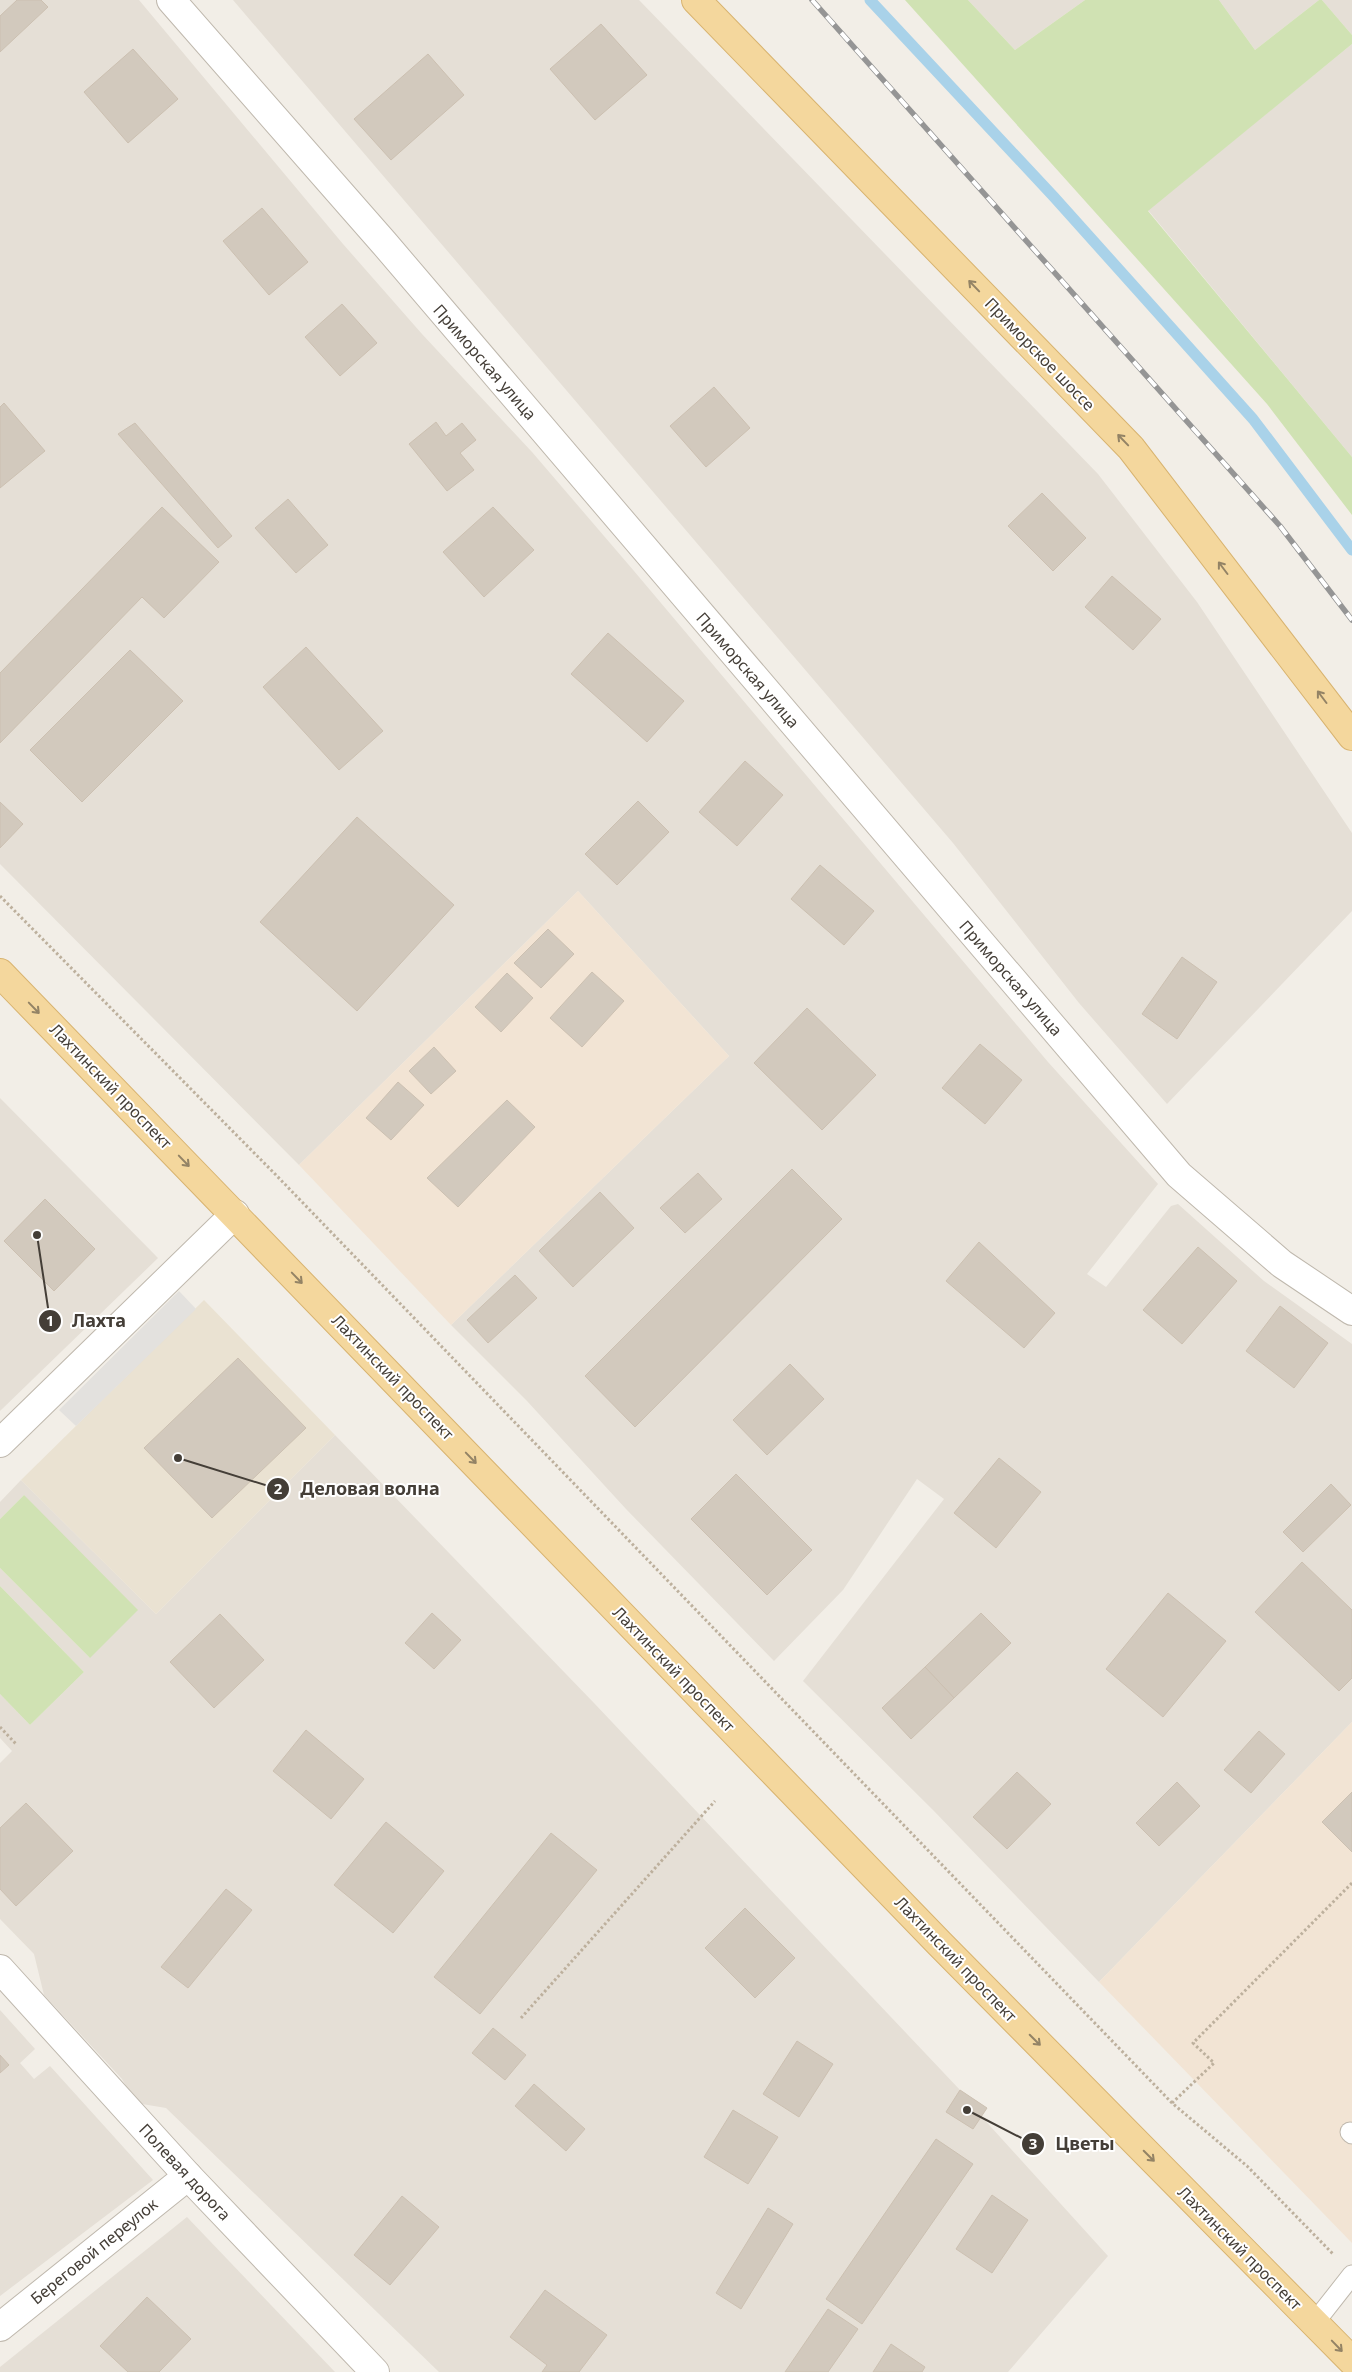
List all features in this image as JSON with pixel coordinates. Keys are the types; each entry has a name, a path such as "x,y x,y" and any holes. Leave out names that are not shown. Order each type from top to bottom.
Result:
{"main road":[{"name":"Приморское шоссе","path":"696,0 1131,448 1352,736"},
{"name":"Лахтинский проспект","path":"0,973 939,1943 1352,2360"}],"street":[{"name":"Приморская улица","path":"171,0 390,251 1179,1175 1282,1264 1352,1311"},
{"path":"0,1443 235,1214"},
{"name":"Полевая дорога","path":"0,1968 188,2176 375,2372"},
{"name":"Береговой переулок","path":"0,2327 188,2176"}],"lane":[{"path":"1315,2322 1352,2275"}],"path":[{"path":"0,896 276,1175 1172,2103 1247,2166 1339,2260"},
{"path":"0,1727 16,1744"},
{"path":"520,2018 715,1801"},
{"path":"1172,2103 1214,2063 1193,2043 1352,1883"}],"shaded area":[{"path":"0,0 139,0 343,244 422,334 532,452 1048,1062 1158,1184 1087,1274 1106,1287 1171,1206 1178,1204 1264,1281 1352,1344 1352,1722 1099,1982 933,1810 803,1681 944,1499 917,1479 843,1590 774,1661 626,1509 527,1401 451,1325 729,1056 578,891 299,1165 0,864"},
{"path":"233,0 639,0 1098,474 1197,602 1352,833 1352,911 1167,1104 1079,1003 953,843"},
{"path":"968,0 1085,0 1015,50"},
{"path":"1219,0 1319,0 1255,50"},
{"path":"1322,0 1352,0 1352,35"},
{"path":"1352,44 1352,457 1148,210"},
{"path":"578,891 729,1056 451,1325 299,1165"},
{"path":"0,1098 158,1258 0,1411"},
{"path":"179,1291 196,1309 76,1426 59,1410"},
{"path":"204,1300 335,1435 156,1614 21,1480"},
{"path":"335,1435 594,1703 960,2090 981,2116 1108,2256 1008,2372 439,2372 166,2108 136,2103 122,2079 44,1995 34,1954 0,1919 0,1763 12,1751 0,1738 0,1694 30,1725 84,1672 0,1586 0,1568 90,1658 24,1495 0,1519 0,1502 21,1480 156,1614"},
{"path":"1352,1722 1352,2243 1099,1982"},
{"path":"0,2010 35,2049 20,2063 34,2079 50,2066 153,2180 0,2296"},
{"path":"187,2217 335,2372 0,2372 0,2367"}],"green space":[{"path":"905,0 968,0 1015,50 1085,0 1219,0 1255,50 1319,0 1322,0 1352,35 1352,44 1148,211 1352,457 1352,515 1267,404"},
{"path":"24,1495 138,1610 90,1658 0,1568 0,1519"},
{"path":"0,1586 84,1672 30,1725 0,1694"}],"building":[{"path":"17,0 41,0 48,7 0,52 0,16"},
{"path":"601,24 647,75 595,120 550,69"},
{"path":"133,49 178,99 128,143 84,92"},
{"path":"428,54 464,95 391,160 354,119"},
{"path":"262,208 308,262 269,295 223,241"},
{"path":"342,304 377,343 340,376 305,337"},
{"path":"714,387 750,428 706,467 670,426"},
{"path":"4,403 45,451 0,488 0,407"},
{"path":"436,422 446,436 462,423 476,440 460,453 474,470 447,491 409,444"},
{"path":"135,423 232,536 218,548 118,434"},
{"path":"1042,493 1086,538 1053,571 1008,526"},
{"path":"288,499 328,545 296,573 255,528"},
{"path":"162,507 219,562 164,618 142,597 0,743 0,673"},
{"path":"493,507 534,550 484,597 443,552"},
{"path":"1112,576 1161,619 1133,650 1085,607"},
{"path":"608,633 684,701 647,742 571,674"},
{"path":"306,647 383,731 339,770 263,687"},
{"path":"130,650 183,701 82,802 30,750"},
{"path":"745,761 783,795 737,846 699,812"},
{"path":"638,801 669,832 617,885 585,854"},
{"path":"0,802 23,824 0,848"},
{"path":"357,817 454,905 357,1011 260,922"},
{"path":"820,865 874,911 844,945 791,899"},
{"path":"548,929 574,954 541,988 514,963"},
{"path":"1182,957 1217,982 1177,1039 1142,1014"},
{"path":"592,972 624,1001 582,1047 550,1018"},
{"path":"507,973 533,998 501,1032 475,1007"},
{"path":"807,1008 876,1075 822,1130 754,1063"},
{"path":"980,1044 1022,1080 985,1124 942,1088"},
{"path":"434,1047 456,1071 431,1094 409,1071"},
{"path":"398,1082 424,1105 391,1140 366,1118"},
{"path":"507,1100 535,1127 458,1207 427,1178"},
{"path":"792,1169 842,1219 635,1427 585,1376"},
{"path":"698,1173 722,1199 685,1233 660,1208"},
{"path":"600,1192 634,1228 573,1287 539,1251"},
{"path":"45,1199 95,1249 54,1291 4,1241"},
{"path":"979,1242 1055,1313 1024,1348 946,1281"},
{"path":"1198,1247 1237,1281 1182,1344 1143,1310"},
{"path":"515,1275 537,1298 488,1343 467,1320"},
{"path":"1280,1306 1328,1343 1294,1388 1246,1351"},
{"path":"238,1358 306,1428 212,1518 144,1448"},
{"path":"790,1364 824,1399 767,1455 733,1420"},
{"path":"999,1458 1041,1492 996,1548 954,1513"},
{"path":"736,1474 812,1550 767,1595 691,1519"},
{"path":"1331,1484 1351,1505 1303,1552 1283,1532"},
{"path":"1302,1562 1352,1610 1352,1678 1339,1691 1255,1612"},
{"path":"1168,1593 1226,1641 1163,1717 1106,1669"},
{"path":"432,1613 461,1640 434,1669 405,1643"},
{"path":"981,1613 1011,1643 954,1698 925,1667"},
{"path":"220,1614 264,1660 214,1708 170,1662"},
{"path":"925,1667 954,1698 911,1739 882,1708"},
{"path":"306,1730 364,1779 331,1819 273,1771"},
{"path":"1259,1731 1285,1754 1251,1793 1224,1770"},
{"path":"1017,1772 1051,1804 1007,1849 973,1817"},
{"path":"1177,1782 1200,1806 1159,1846 1136,1823"},
{"path":"1352,1792 1352,1852 1322,1822"},
{"path":"26,1803 73,1851 16,1906 0,1889 0,1828"},
{"path":"386,1822 444,1871 393,1933 334,1885"},
{"path":"551,1833 597,1870 480,2014 434,1977"},
{"path":"226,1889 252,1910 188,1988 161,1967"},
{"path":"745,1908 795,1958 755,1998 705,1948"},
{"path":"493,2028 526,2055 505,2080 472,2053"},
{"path":"797,2041 833,2064 799,2117 763,2094"},
{"path":"0,2055 9,2065 0,2073"},
{"path":"534,2084 585,2129 566,2151 515,2106"},
{"path":"960,2090 987,2108 973,2129 946,2112"},
{"path":"733,2110 778,2137 748,2184 704,2157"},
{"path":"936,2139 973,2164 862,2324 826,2299"},
{"path":"992,2195 1028,2220 992,2273 956,2249"},
{"path":"402,2196 439,2227 390,2285 354,2255"},
{"path":"768,2208 793,2224 741,2309 716,2293"},
{"path":"545,2290 607,2335 579,2372 542,2372 547,2365 510,2337"},
{"path":"147,2297 191,2339 159,2372 128,2372 100,2346"},
{"path":"828,2309 858,2329 828,2372 785,2372"},
{"path":"891,2344 925,2367 922,2372 873,2372"}],"waterway":[{"path":"870,0 1054,197 1253,419 1352,550"}],"railway":[{"path":"812,0 1280,526 1352,620"}],"place":[{"name":"Лахта","path":"37,1235"},
{"name":"Деловая волна","path":"178,1458"},
{"name":"Цветы","path":"967,2110"}]}
